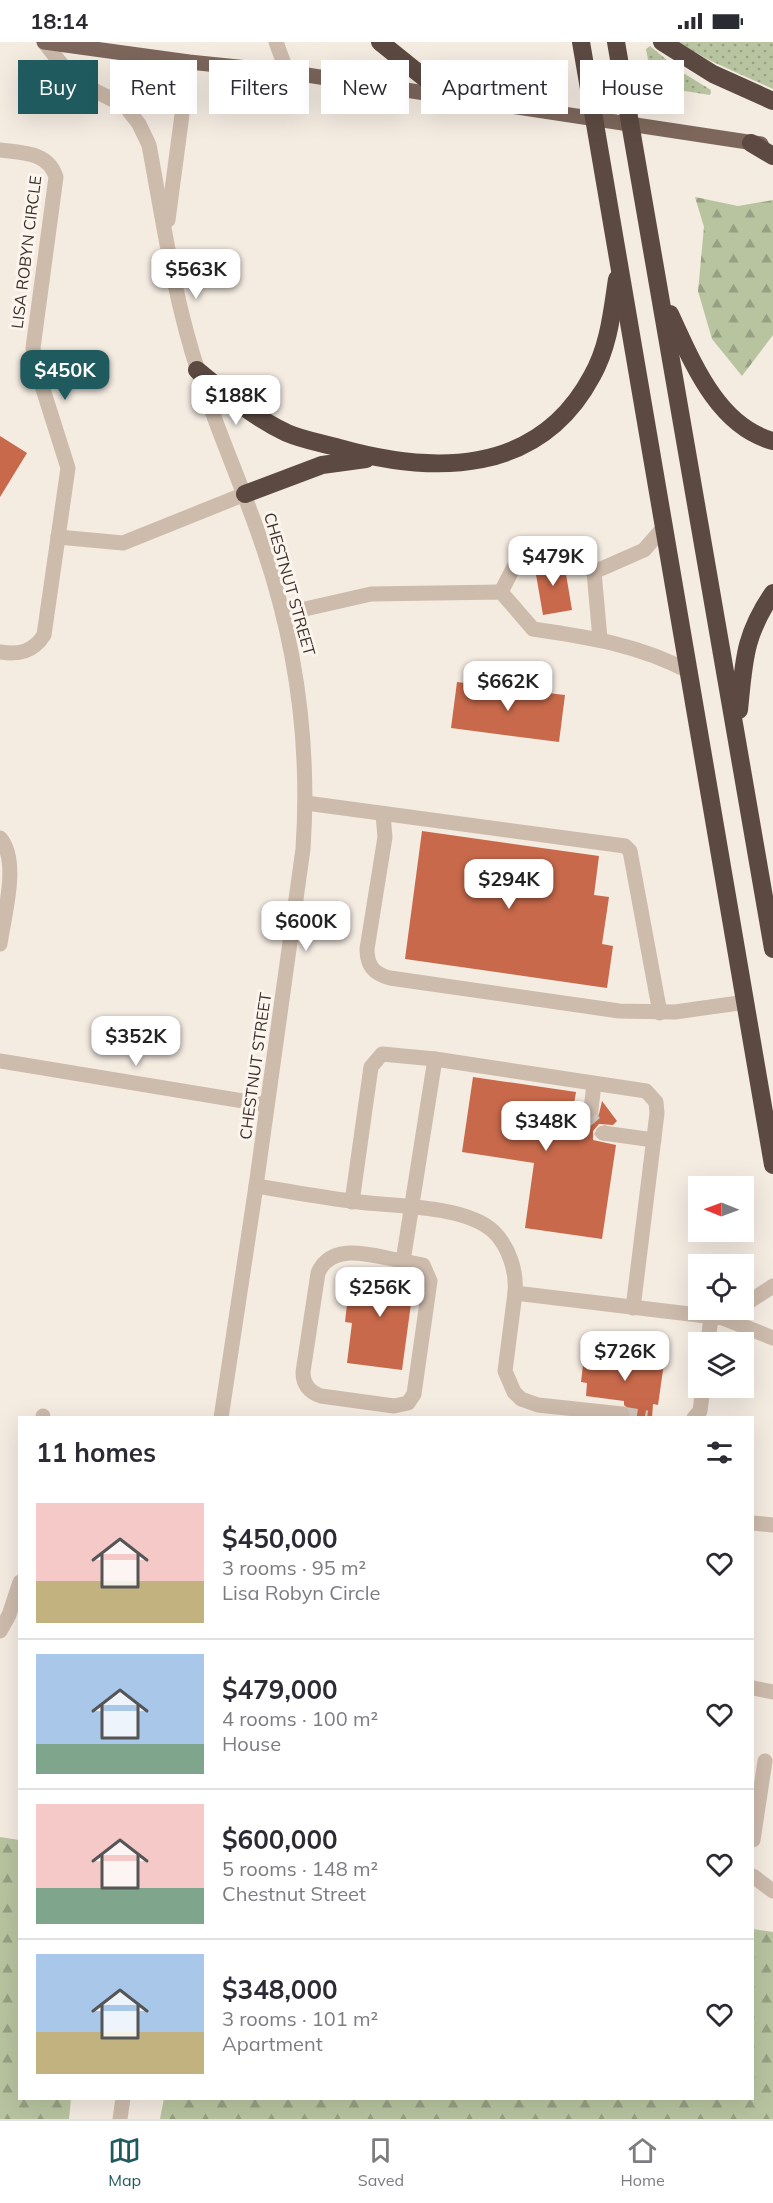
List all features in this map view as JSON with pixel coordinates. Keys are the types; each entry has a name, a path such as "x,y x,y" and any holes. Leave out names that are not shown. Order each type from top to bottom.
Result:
{"highway":[{"path":"380,42 421,75"},
{"path":"581,42 773,1166"},
{"path":"616,42 773,949"},
{"path":"662,42 713,74 773,101"},
{"path":"751,143 773,156"},
{"path":"197,370 240,406 288,433 374,458 437,465 470,463 491,458 536,437 574,402 592,377 606,345 620,265"},
{"path":"660,291 710,392 751,431 773,441"},
{"path":"245,494 322,465 374,458"},
{"path":"737,736 748,636 757,616 773,593"}],"main road":[{"path":"44,42 174,60"},
{"path":"309,75 421,92"},
{"path":"567,114 773,146"}],"street":[{"name":"CHESTNUT STREET","path":"44,42 74,80 125,106 140,124 149,145 175,287 197,370 245,494 283,614 300,704 306,803 296,903 221,1416"},
{"path":"276,42 283,60"},
{"name":"CHESTNUT STREET","path":"166,235 182,114"},
{"name":"LISA ROBYN CIRCLE","path":"0,150 40,157 50,164 56,177 33,348 36,367 68,468 44,635 34,648 24,652 0,652"},
{"path":"58,537 123,543 245,494"},
{"path":"594,572 644,550 665,526"},
{"path":"501,592 520,555 563,550 594,572 600,639"},
{"path":"283,614 371,594 501,592"},
{"path":"501,592 533,629 600,639 661,656 690,672"},
{"path":"306,803 625,846 630,851 660,1012"},
{"path":"383,815 385,837 367,949 369,963 376,973 390,978 596,1008 660,1012 746,1002"},
{"path":"0,838 8,849 11,862 0,944"},
{"path":"352,1202 372,1063 386,1053 651,1094 657,1107 633,1308"},
{"path":"404,1261 435,1059"},
{"path":"0,1061 267,1105"},
{"path":"591,1109 594,1084"},
{"path":"603,1133 654,1140"},
{"path":"256,1186 352,1202 459,1215 492,1230 510,1258 517,1278 505,1371 514,1392 521,1399 538,1405 622,1414"},
{"path":"345,1252 404,1261 423,1265 430,1281 412,1399 404,1405 394,1406 321,1396 311,1392 304,1383 303,1372 318,1273 323,1263 333,1255 345,1252"},
{"path":"754,1298 773,1286"},
{"path":"515,1293 688,1315"},
{"path":"723,1320 773,1338"},
{"path":"696,1416 700,1411 702,1398"},
{"path":"754,1523 773,1525"},
{"path":"0,1631 9,1615 18,1587"},
{"path":"754,1689 773,1692"},
{"path":"754,1833 764,1760"},
{"path":"754,1877 773,1891"},
{"path":"120,2119 123,2100"}],"green space":[{"path":"677,42 773,42 773,89 711,61"},
{"path":"650,46 667,60 648,60 646,49"},
{"path":"684,73 711,90 710,95 684,91"},
{"path":"695,197 738,206 773,200 773,335 742,376 712,339 698,291 704,227"},
{"path":"0,1837 18,1840 18,2100 71,2100 69,2119 0,2119"},
{"path":"754,1929 773,1932 773,2119 160,2119 164,2100 754,2100"}],"building":[{"path":"0,436 27,453 0,497"},
{"path":"560,560 564,562 572,610 543,615 534,563"},
{"path":"457,682 565,695 559,742 451,728"},
{"path":"422,831 599,856 594,895 609,897 602,944 613,946 607,988 405,959"},
{"path":"473,1077 576,1092 571,1122 583,1114 589,1119 595,1118 599,1114 602,1101 617,1121 613,1125 599,1124 593,1131 593,1140 616,1145 602,1239 525,1228 534,1163 462,1152"},
{"path":"361,1267 415,1274 402,1370 347,1363 352,1323 345,1322 348,1295 357,1296"},
{"path":"592,1354 664,1363 658,1405 653,1404 652,1416 631,1416 631,1411 624,1405 624,1401 586,1396 587,1383 581,1382 583,1365 590,1366"}],"tunnel":[{"path":"591,1109 591,1119 603,1133"},
{"path":"622,1414 634,1416"}]}
